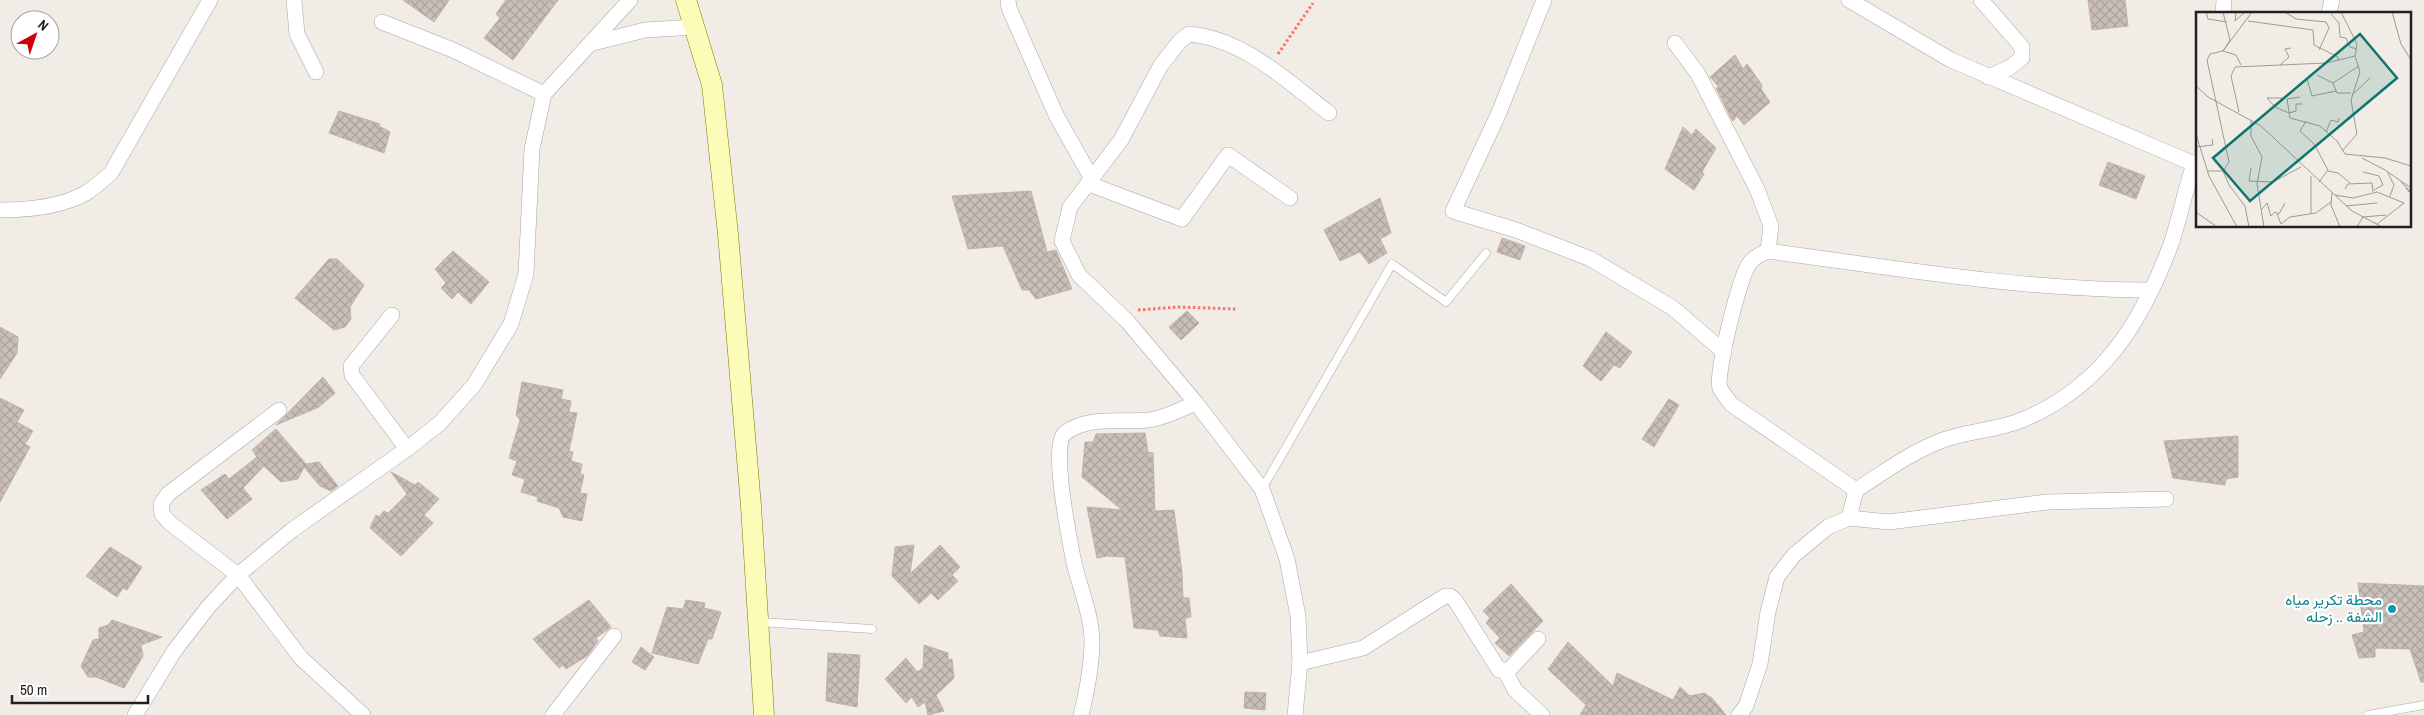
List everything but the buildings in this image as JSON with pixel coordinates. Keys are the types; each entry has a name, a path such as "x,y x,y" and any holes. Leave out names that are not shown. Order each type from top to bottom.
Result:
{"street":[{"path":"0,210 26,210 64,201 86,193 111,174 210,0"},
{"path":"294,0 298,34 316,72"},
{"path":"135,715 175,650 209,606 238,575 292,530 407,449 440,423 474,385 511,324 526,274 532,149 544,94 565,68 592,42 630,0"},
{"path":"686,0 712,85 726,214 752,506 764,715"},
{"path":"1008,0 1009,8 1057,117 1091,182 1182,220 1228,156 1290,198"},
{"path":"1544,0 1498,115 1453,212 1516,230 1591,259 1673,308 1724,352"},
{"path":"1849,0 1951,60 2196,163 2171,243 2151,290 2129,333 2105,363 2064,396 2022,420 1985,431 1939,441 1905,458 1856,490 1849,518"},
{"path":"1981,0 2022,47 2022,58 2009,68 1988,77"},
{"path":"382,22 453,50 544,94"},
{"path":"592,42 645,30 695,27"},
{"path":"1295,715 1300,663 1298,616 1287,559 1262,489 1196,403 1115,310 1079,275 1062,241 1070,208 1121,140 1161,65 1180,41 1189,34 1201,35 1254,56 1329,112"},
{"path":"1675,43 1698,74 1757,189 1771,226 1768,251"},
{"path":"1856,490 1731,404 1720,387 1724,352 1730,325 1748,265 1758,255 1768,251 1986,280 2061,287 2151,290"},
{"path":"392,315 350,366 352,375 407,449"},
{"path":"1081,715 1088,687 1092,640 1089,614 1074,562 1059,467 1059,443 1063,434 1083,423 1151,420 1196,403"},
{"path":"279,410 168,494 161,504 162,514 170,523 238,575 301,658 363,715"},
{"path":"1739,715 1746,706 1760,664 1768,612 1776,578 1794,556 1828,527 1849,518 1889,522 2046,502 2166,499"},
{"path":"1300,663 1363,648 1445,596 1450,596 1455,600 1499,670 1509,670 1538,639"},
{"path":"553,715 614,636"},
{"path":"1505,671 1515,690 1542,715"}],"lane":[{"path":"1262,489 1392,264 1446,302 1486,253"},
{"path":"759,622 872,629"},
{"path":"2368,715 2424,705"}],"path":[{"path":"1269,67 1313,3"},
{"path":"1115,310 1156,310 1179,307 1236,309"}],"place":[{"name":"محطة تكرير مياه الشفة .. زحله","path":"2392,609"}]}
